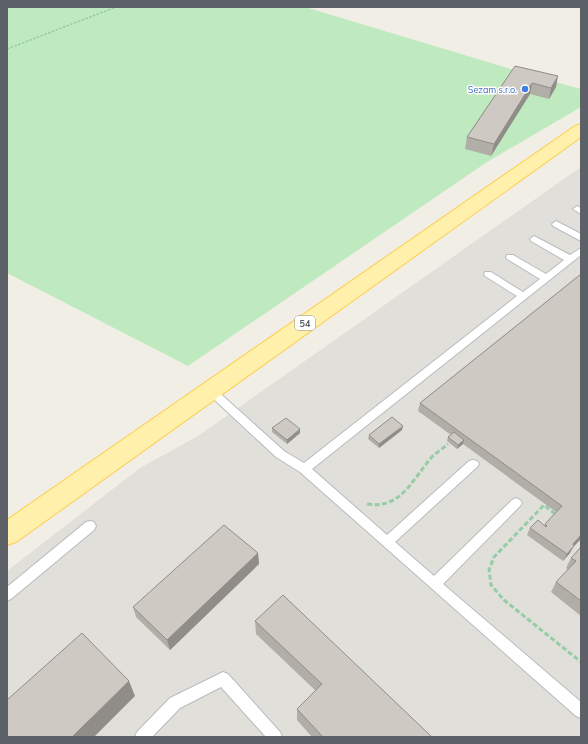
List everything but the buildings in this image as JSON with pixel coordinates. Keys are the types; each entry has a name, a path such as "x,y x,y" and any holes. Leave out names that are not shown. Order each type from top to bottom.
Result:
{"main road":[{"name":"54","path":"15,528 208,390 581,129"}],"lane":[{"path":"556,224 581,238"},
{"path":"534,239 570,259"},
{"path":"304,469 581,250"},
{"path":"510,257 546,278"},
{"path":"488,274 524,296"},
{"path":"208,390 280,454 304,469 581,711"},
{"path":"387,542 473,464"},
{"path":"434,584 516,503"},
{"path":"7,595 90,526"},
{"path":"142,737 175,704 223,679 276,737"}],"path":[{"path":"7,49 116,7"},
{"path":"362,502 374,505 389,504 408,489 428,461 448,444"},
{"path":"555,514 544,505 494,557 489,570 491,585 504,600 581,662"}],"shaded area":[{"path":"581,167 581,737 7,737 7,571 140,468 198,436"}],"green space":[{"path":"7,7 305,7 581,89 581,107 487,162 188,366 7,273"}],"place":[{"name":"Sezam s.r.o.","path":"525,89"}]}
